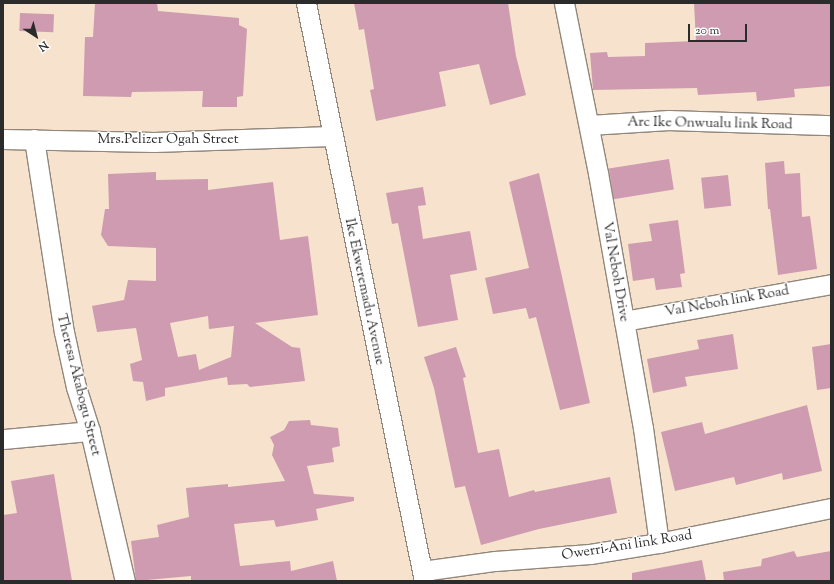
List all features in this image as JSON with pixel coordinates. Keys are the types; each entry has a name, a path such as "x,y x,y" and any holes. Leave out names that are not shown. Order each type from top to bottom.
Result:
{"street":[{"name":"Ike Ekweremadu Avenue","path":"306,3 423,576"},
{"name":"Val Neboh Drive","path":"564,3 589,126 643,428 659,543"},
{"name":"Arc Ike Onwualu link Road","path":"589,126 669,120 831,125"},
{"name":"Mrs.Pelizer Ogah Street","path":"3,139 154,142 332,136"},
{"name":"Theresa Akabogu Street","path":"34,139 62,325 76,387 90,431 125,581"},
{"name":"Val Neboh link Road","path":"624,321 831,284"},
{"path":"3,440 90,431"},
{"name":"Owerri-Ani link Road","path":"423,576 495,561 590,554 659,543 831,508"}],"building":[{"path":"95,3 157,3 158,11 239,18 239,25 247,29 243,96 237,97 237,107 202,107 203,91 132,92 131,97 83,96 85,37 93,37"},
{"path":"354,3 508,3 516,56 526,95 490,105 479,64 439,72 446,106 376,121 370,90 374,89 364,29 359,30"},
{"path":"694,3 831,3 831,86 794,89 795,97 757,101 756,92 698,95 697,88 593,90 590,53 607,52 608,57 645,56 645,43 696,41"},
{"path":"20,13 54,14 53,32 19,31"},
{"path":"669,159 674,190 614,199 609,169"},
{"path":"784,161 785,174 800,173 802,217 810,216 817,269 778,275 770,209 768,209 765,163"},
{"path":"156,172 156,180 208,179 208,190 273,182 280,240 308,236 318,315 255,323 292,347 300,348 305,381 250,387 247,384 228,385 227,377 165,388 165,396 146,401 143,382 133,381 130,364 142,360 136,328 97,332 92,306 124,300 128,280 156,281 156,248 108,246 101,235 105,209 109,209 108,174","holes":["208,316 209,329 234,326 231,357 199,370 196,354 178,357 170,323"]},
{"path":"539,173 590,403 560,410 536,317 529,319 526,308 493,314 485,278 529,268 509,182"},
{"path":"728,175 731,206 704,209 701,178"},
{"path":"423,187 426,205 418,206 423,239 470,231 477,270 450,275 458,320 418,327 398,223 392,224 386,193"},
{"path":"678,220 685,273 680,274 682,287 656,290 654,278 633,281 628,244 652,241 649,224"},
{"path":"733,334 738,369 685,377 687,386 653,393 647,359 699,349 697,340"},
{"path":"831,344 831,388 817,390 812,347"},
{"path":"456,347 466,377 463,378 478,453 499,449 509,497 534,490 535,492 610,477 617,513 539,529 481,545 465,486 455,488 434,388 424,357"},
{"path":"807,405 822,471 783,480 782,473 736,485 734,477 675,491 661,432 702,422 705,434"},
{"path":"310,420 311,425 338,428 340,446 332,448 334,462 307,466 314,494 354,497 354,501 316,509 318,520 276,527 274,520 234,524 240,566 290,561 291,571 333,561 337,581 191,581 191,576 136,581 131,541 159,537 157,525 189,517 186,488 228,484 228,487 285,481 272,455 274,445 270,437 284,430 289,421"},
{"path":"54,474 72,581 3,581 3,515 17,513 11,481"},
{"path":"794,551 797,557 831,551 831,581 724,581 723,572 761,566 762,559"},
{"path":"702,560 706,581 632,581 632,573"}]}
